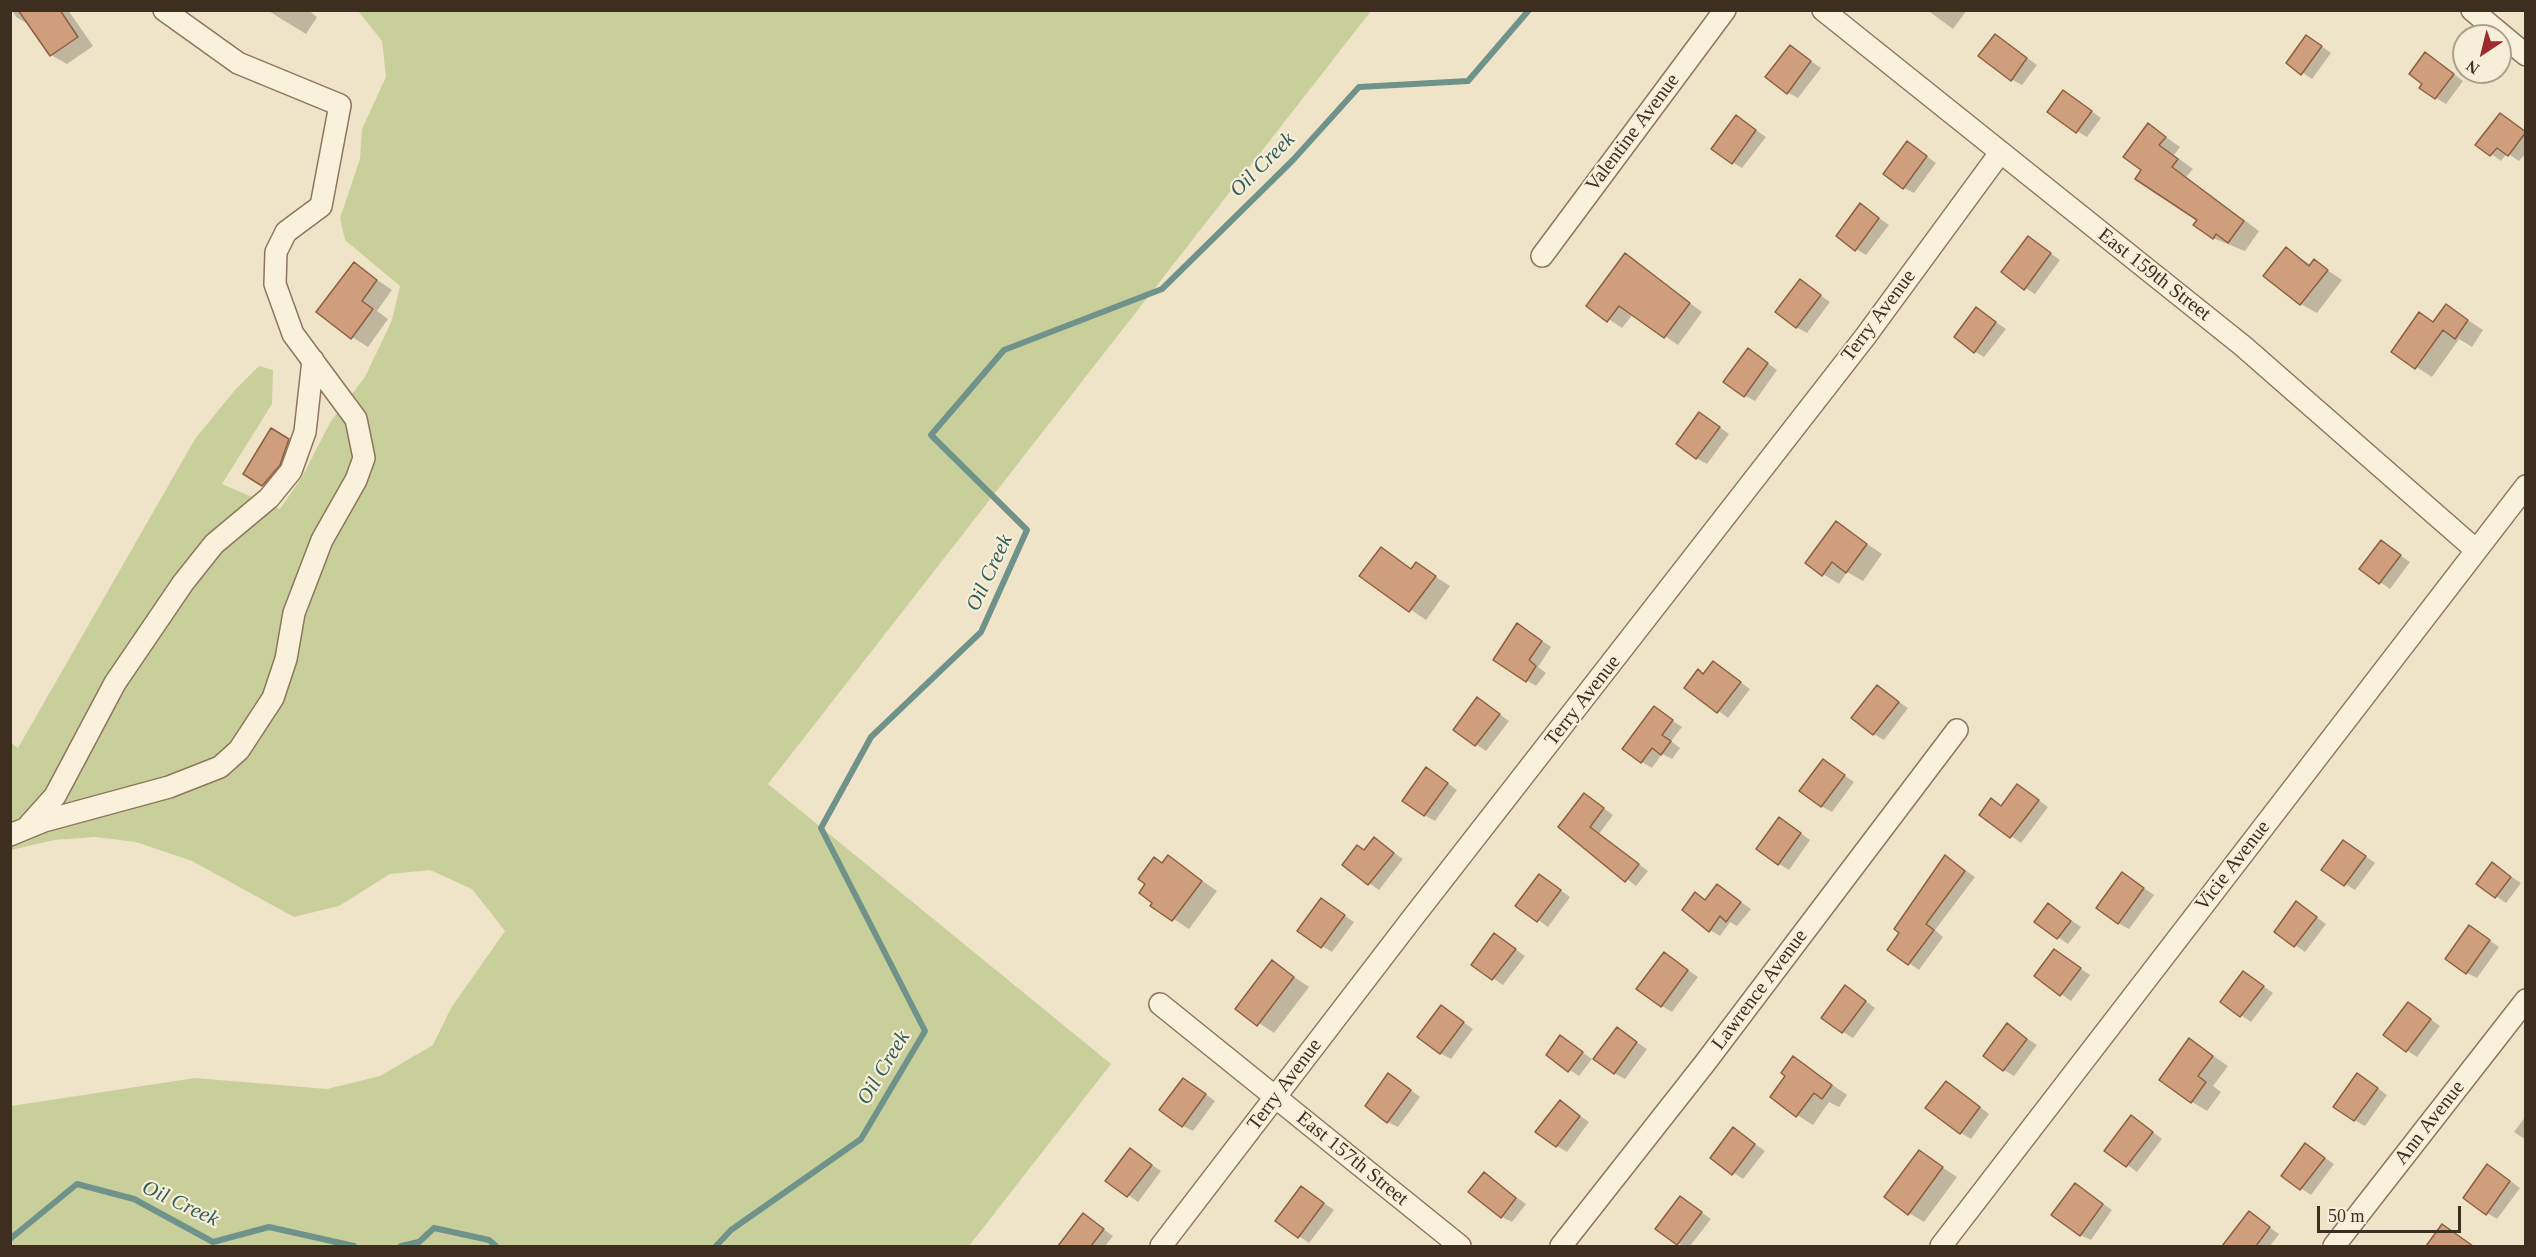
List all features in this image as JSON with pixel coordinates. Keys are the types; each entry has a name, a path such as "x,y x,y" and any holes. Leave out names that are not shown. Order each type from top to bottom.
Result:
{"street":[{"path":"18,831 44,821 169,787 220,766 239,750 273,699 286,659 294,613 322,540 356,480 364,458 356,419 293,334 275,284 276,252 286,232 321,206 340,105 238,63 164,10"},
{"name":"Valentine Avenue","path":"1542,256 1725,10"},
{"name":"East 159th Street","path":"1823,10 2243,346 2476,550"},
{"path":"2472,10 2495,18 2526,54"},
{"name":"Terry Avenue","path":"1161,1246 1865,337 2000,153"},
{"path":"18,831 55,796 115,683 183,583 214,544 268,498 291,471 305,432 312,360"},
{"name":"Vicie Avenue","path":"1941,1246 2526,486"},
{"name":"Lawrence Avenue","path":"1560,1246 1705,1063 1957,730"},
{"name":"Ann Avenue","path":"2334,1246 2526,1000"},
{"name":"East 157th Street","path":"1160,1004 1460,1246"}],"green space":[{"path":"358,11 1371,11 768,784 1111,1064 969,1246 15,1246 10,1243 11,1106 195,1078 327,1089 380,1076 433,1045 451,1008 505,931 472,889 430,870 390,874 339,906 294,917 192,861 136,842 95,837 54,840 11,850 10,742 18,748 195,439 235,390 259,366 273,370 272,404 222,484 280,509 302,477 331,421 365,377 392,320 400,286 345,240 340,218 360,159 362,129 386,77 382,41"}],"building":[{"path":"18,10 60,10 78,37 50,56"},
{"path":"1995,34 2027,58 2011,81 1978,56"},
{"path":"2306,35 2322,46 2301,75 2286,63"},
{"path":"1790,45 1811,61 1787,94 1765,77"},
{"path":"2425,52 2452,72 2452,77 2435,99 2419,88 2422,84 2409,74"},
{"path":"2063,90 2092,111 2076,133 2047,112"},
{"path":"2500,113 2526,132 2508,156 2497,148 2490,156 2475,145"},
{"path":"1736,115 1756,130 1732,164 1711,149"},
{"path":"2148,123 2166,137 2159,145 2178,159 2172,167 2244,221 2228,243 2216,234 2213,239 2193,225 2197,220 2135,179 2141,170 2123,157"},
{"path":"1907,141 1927,156 1903,189 1883,174"},
{"path":"1860,203 1879,218 1855,251 1836,236"},
{"path":"2028,236 2051,253 2024,290 2001,272"},
{"path":"2286,247 2309,266 2314,259 2328,270 2300,305 2263,276"},
{"path":"1625,253 1690,303 1664,338 1619,306 1607,322 1586,306"},
{"path":"354,262 377,280 362,301 373,309 351,339 316,312"},
{"path":"1800,279 1821,295 1796,328 1775,312"},
{"path":"2446,304 2468,320 2455,339 2443,330 2415,369 2391,352 2419,312 2433,322"},
{"path":"1976,307 1996,322 1974,353 1954,337"},
{"path":"1748,348 1768,363 1744,397 1723,382"},
{"path":"1699,412 1720,427 1696,459 1676,444"},
{"path":"271,428 289,439 280,465 262,486 243,474"},
{"path":"1836,521 1867,544 1846,573 1832,562 1822,576 1805,563"},
{"path":"2381,540 2401,555 2379,584 2359,569"},
{"path":"1381,547 1411,569 1416,562 1436,576 1409,612 1359,576"},
{"path":"1517,623 1542,641 1529,660 1536,666 1526,682 1493,660"},
{"path":"1713,661 1741,682 1717,713 1684,688 1698,669 1703,674"},
{"path":"1877,685 1899,702 1873,735 1851,718"},
{"path":"1477,697 1500,714 1475,746 1453,730"},
{"path":"1654,706 1673,720 1662,735 1671,741 1661,755 1652,748 1641,763 1622,749"},
{"path":"1823,759 1845,775 1821,807 1799,791"},
{"path":"1426,767 1448,783 1424,816 1402,801"},
{"path":"2017,784 2039,800 2010,838 1979,815 1991,798 2001,806"},
{"path":"1584,793 1604,808 1590,827 1639,864 1625,882 1558,827"},
{"path":"1779,817 1801,833 1778,865 1756,849"},
{"path":"1374,837 1394,853 1368,885 1342,865 1357,845 1364,850"},
{"path":"2343,840 2366,856 2344,886 2321,870"},
{"path":"1168,855 1202,881 1172,921 1150,906 1152,903 1139,893 1145,884 1138,879 1154,857 1162,863"},
{"path":"1945,855 1965,871 1926,924 1934,930 1908,965 1887,950 1899,933 1894,929"},
{"path":"2492,862 2511,877 2495,898 2476,884"},
{"path":"2122,872 2144,888 2118,924 2096,908"},
{"path":"1539,874 1561,890 1537,922 1515,906"},
{"path":"1717,884 1741,902 1726,922 1720,916 1709,932 1682,910 1695,892 1705,900"},
{"path":"1321,898 1345,915 1321,948 1297,931"},
{"path":"2296,901 2317,917 2294,947 2274,932"},
{"path":"2048,903 2071,921 2057,939 2034,922"},
{"path":"2469,925 2490,940 2466,974 2445,959"},
{"path":"1494,933 1516,949 1492,980 1471,965"},
{"path":"2054,949 2081,968 2060,996 2034,976"},
{"path":"1664,952 1688,970 1661,1007 1636,989"},
{"path":"1272,960 1294,977 1257,1026 1235,1009"},
{"path":"2243,971 2264,986 2240,1017 2220,1002"},
{"path":"1845,985 1866,1001 1842,1033 1821,1018"},
{"path":"2408,1002 2431,1019 2406,1052 2383,1035"},
{"path":"1441,1005 1464,1022 1440,1054 1417,1037"},
{"path":"2007,1023 2027,1039 2003,1071 1983,1056"},
{"path":"1617,1027 1637,1042 1614,1074 1593,1059"},
{"path":"1560,1035 1583,1052 1568,1072 1546,1055"},
{"path":"2189,1038 2213,1056 2198,1076 2206,1082 2191,1103 2159,1080"},
{"path":"1793,1056 1832,1085 1822,1099 1814,1093 1796,1117 1770,1097 1785,1076 1781,1073"},
{"path":"1388,1073 1411,1090 1387,1123 1365,1106"},
{"path":"2357,1073 2378,1088 2354,1121 2333,1107"},
{"path":"1183,1078 1206,1094 1182,1127 1159,1110"},
{"path":"1946,1081 1980,1107 1960,1134 1925,1108"},
{"path":"1560,1100 1580,1116 1556,1147 1535,1132"},
{"path":"2131,1115 2153,1132 2126,1167 2104,1151"},
{"path":"1733,1127 1755,1144 1732,1175 1710,1158"},
{"path":"2305,1143 2325,1158 2300,1190 2281,1176"},
{"path":"1130,1148 1152,1165 1127,1197 1105,1181"},
{"path":"1919,1150 1943,1167 1908,1215 1884,1197"},
{"path":"2487,1164 2510,1181 2486,1215 2463,1198"},
{"path":"1484,1172 1516,1198 1501,1218 1468,1192"},
{"path":"2075,1183 2103,1204 2080,1236 2051,1215"},
{"path":"1301,1186 1324,1203 1298,1238 1275,1221"},
{"path":"1680,1196 1702,1212 1677,1245 1655,1229"},
{"path":"2249,1211 2270,1227 2256,1246 2222,1246"},
{"path":"1083,1213 1104,1229 1091,1246 1058,1246"},
{"path":"2442,1224 2473,1246 2426,1246"}],"waterway":[{"name":"Oil Creek","path":"716,1246 731,1230 861,1139 925,1031 821,828 871,737 981,632 1027,530 931,435 1004,350 1162,289 1293,160 1359,87 1468,81 1529,10"},
{"name":"Oil Creek","path":"10,1239 77,1184 134,1199 213,1242 269,1227 354,1246"},
{"name":"Oil Creek","path":"401,1246 419,1242 434,1228 489,1240 496,1246"}]}
